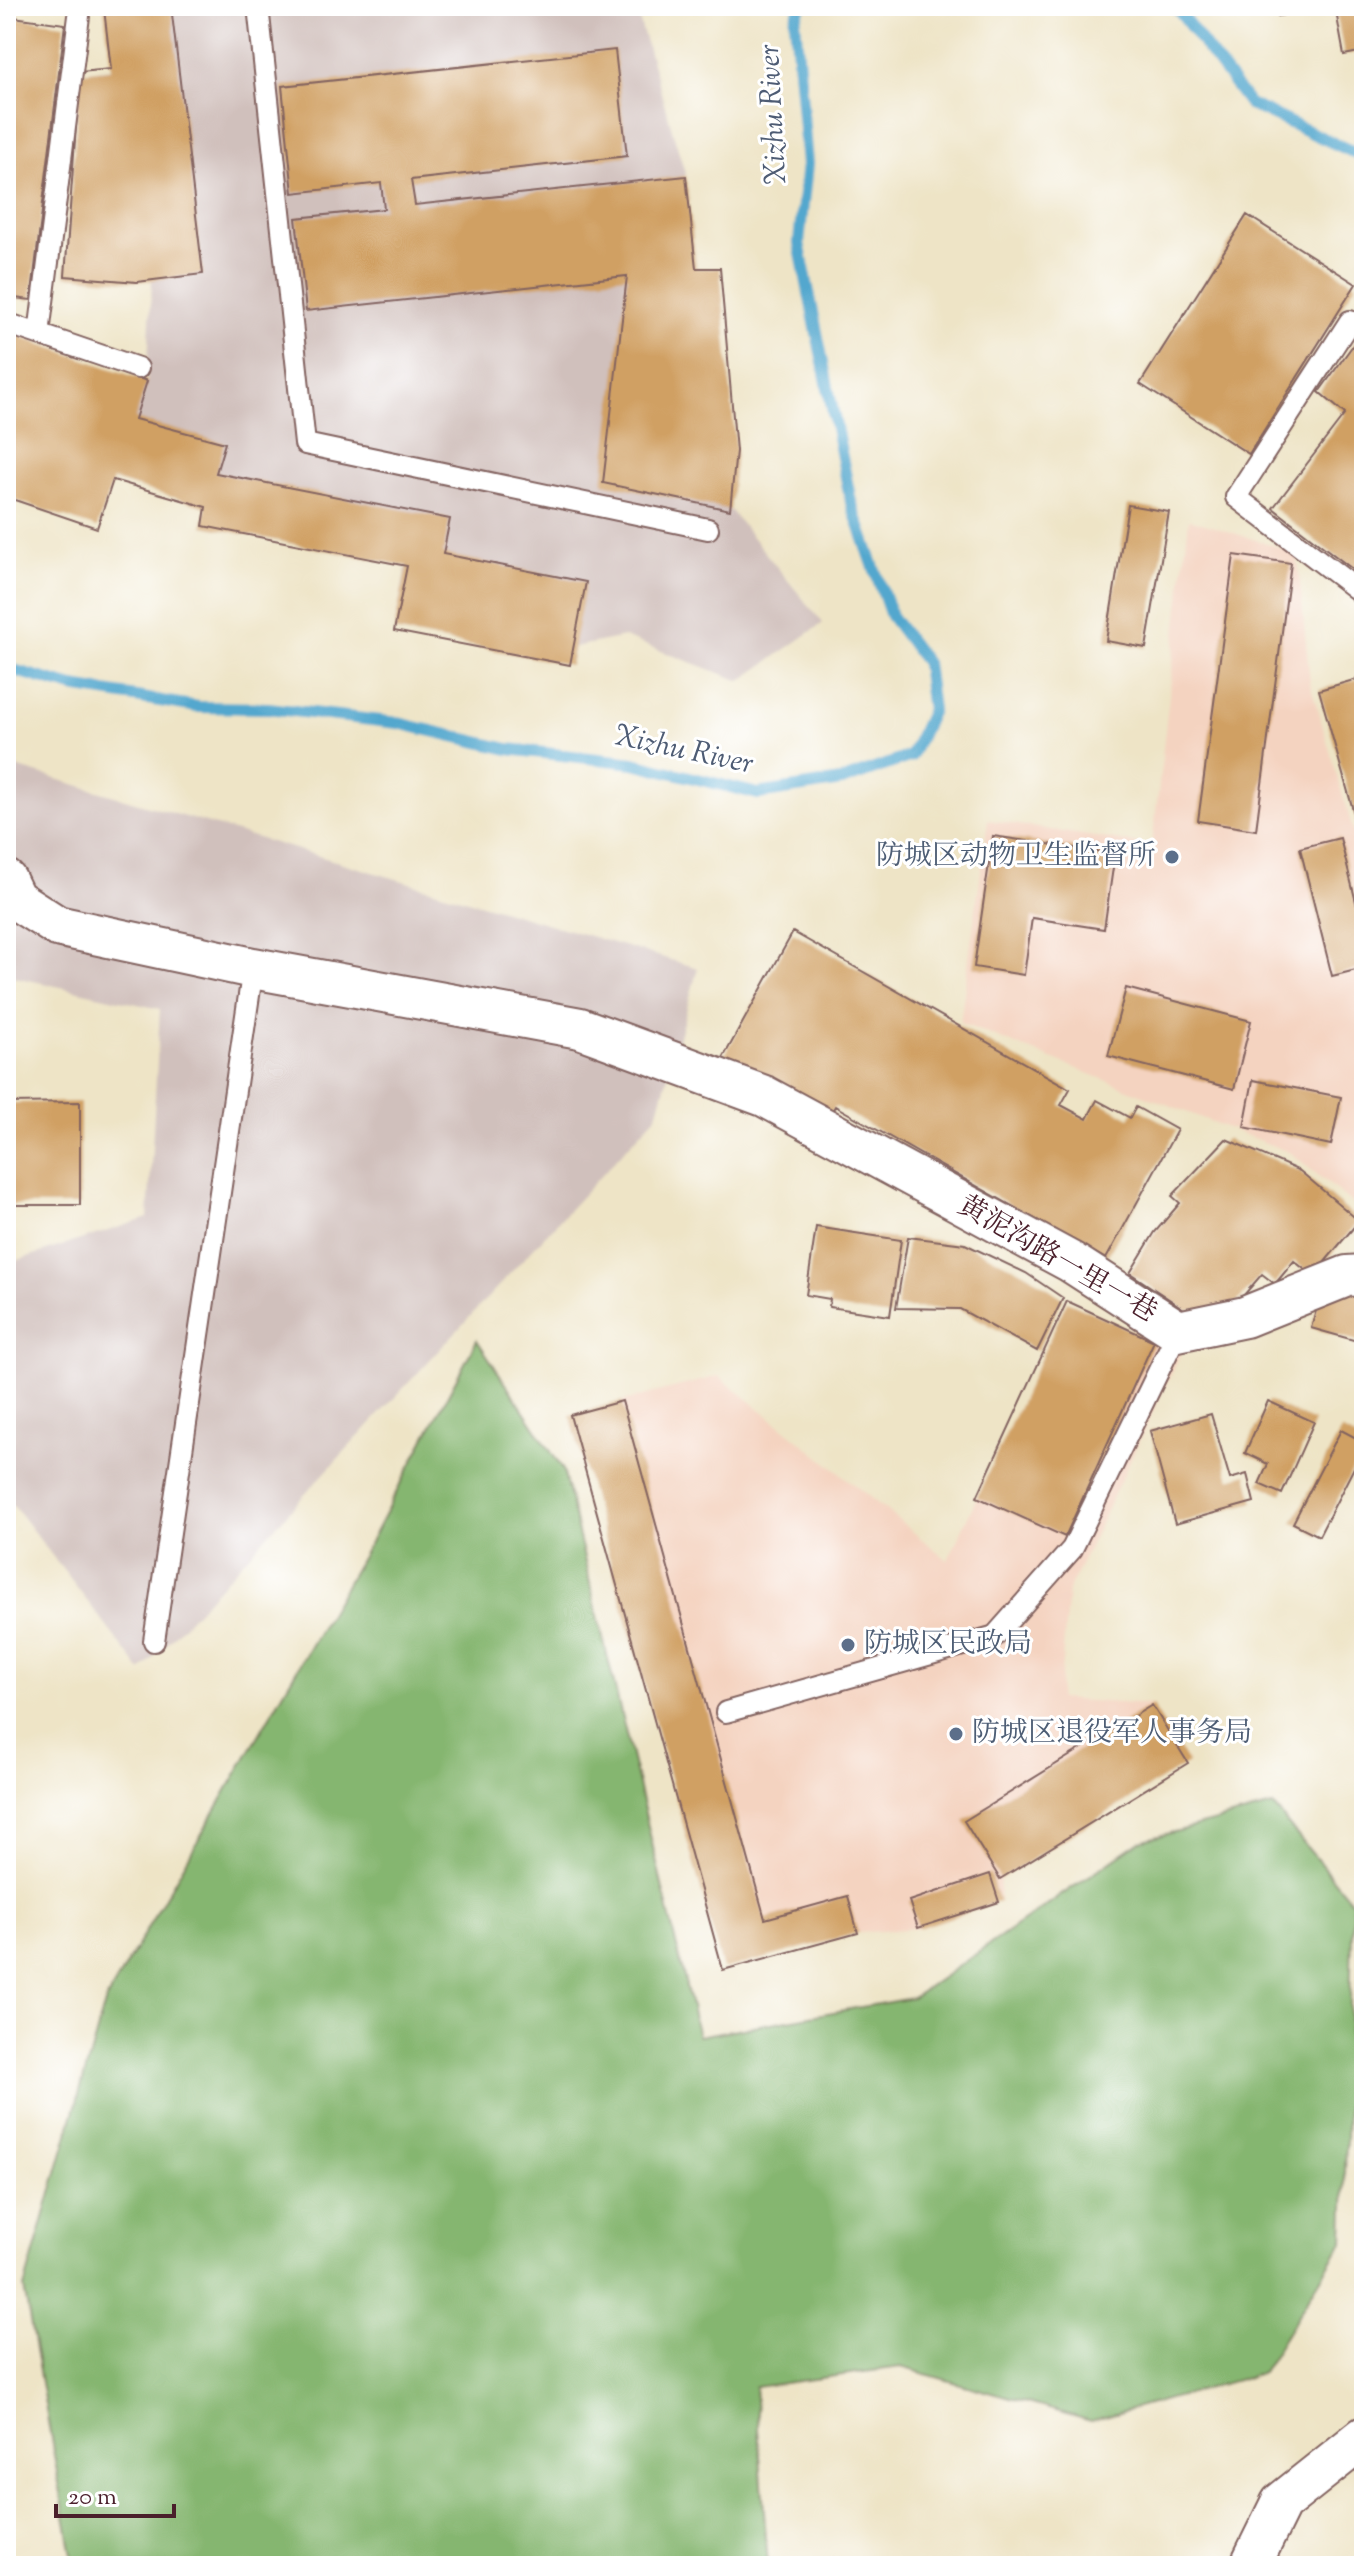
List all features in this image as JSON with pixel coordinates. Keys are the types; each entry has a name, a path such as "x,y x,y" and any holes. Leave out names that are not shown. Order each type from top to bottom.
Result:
{"street":[{"name":"黄泥沟路一里一巷","path":"6,880 15,899 57,926 253,968 580,1028 764,1096 1071,1262 1178,1331 1245,1317 1347,1276 1364,1275"},
{"path":"1250,2566 1281,2503 1364,2437"}],"lane":[{"path":"258,6 305,444 708,529"},
{"path":"39,334 79,16"},
{"path":"1350,321 1236,497 1364,595"},
{"path":"6,323 138,368"},
{"path":"154,1641 253,968"},
{"path":"726,1712 995,1636 1072,1549 1178,1331"}],"shaded area":[{"path":"105,6 635,6 686,176 696,268 720,268 736,451 730,510 823,623 741,681 624,637 574,647 570,665 394,631 406,566 203,526 206,506 113,480 147,381 152,281 65,276 80,72 111,68"},
{"name":"防城区动物卫生监督所","path":"1189,519 1297,553 1310,683 1364,868 1364,1213 1291,1153 960,1023 988,820 1152,846"},
{"path":"6,764 698,968 657,1115 141,1671 6,1496 6,1264 148,1218 160,1009 6,975"},
{"name":"防城区民政局","path":"1067,1301 1181,1353 1068,1591 1059,1699 1152,1705 1188,1763 1000,1879 999,1902 918,1928 858,1933 723,1970 570,1415 719,1376 948,1560"}],"green space":[{"path":"477,1340 563,1470 698,2036 912,1998 1140,1841 1273,1806 1353,1903 1343,2242 1262,2373 1091,2421 901,2367 755,2387 768,2566 74,2566 24,2288 106,2000 368,1546"}],"building":[{"path":"171,6 203,274 137,282 65,276 80,72 111,69 104,9"},
{"path":"1276,6 1325,6 1325,8 1278,16"},
{"path":"1335,6 1364,6 1364,51 1344,55"},
{"path":"6,16 65,24 31,300 6,297"},
{"path":"615,50 627,156 411,180 415,205 686,176 696,268 720,268 736,451 730,510 603,483 627,276 306,311 296,218 384,209 381,183 293,193 282,86"},
{"path":"1247,215 1356,284 1249,454 1140,384"},
{"path":"1364,330 1364,578 1273,508 1345,414 1319,392"},
{"path":"6,332 147,381 135,419 225,443 216,473 450,519 443,554 586,582 570,665 394,631 407,566 203,526 206,507 113,480 97,528 6,497"},
{"path":"1128,505 1169,512 1146,648 1106,641"},
{"path":"1234,555 1291,563 1256,830 1198,821"},
{"path":"1364,677 1364,844 1363,845 1319,690"},
{"path":"993,836 1115,854 1104,929 1032,918 1024,975 974,967"},
{"path":"1340,838 1364,934 1364,968 1332,976 1300,848"},
{"path":"793,932 1070,1089 1061,1105 1087,1119 1097,1100 1130,1118 1136,1107 1177,1130 1106,1259 835,1106 828,1118 723,1058"},
{"path":"1126,988 1251,1021 1234,1089 1108,1056"},
{"path":"1253,1080 1341,1097 1331,1145 1244,1127"},
{"path":"80,1102 80,1205 10,1205 9,1103"},
{"path":"1226,1139 1300,1171 1359,1221 1313,1276 1294,1261 1275,1284 1262,1274 1237,1303 1187,1311 1130,1273 1155,1232 1180,1203 1172,1196"},
{"path":"816,1227 901,1240 890,1316 829,1307 830,1299 806,1295"},
{"path":"908,1237 965,1244 1026,1273 1063,1298 1037,1351 960,1309 896,1308"},
{"path":"1364,1287 1364,1343 1311,1328 1319,1300"},
{"path":"1067,1301 1154,1341 1065,1537 977,1497"},
{"path":"622,1401 765,1919 848,1896 858,1933 723,1970 570,1415"},
{"path":"1268,1401 1314,1422 1282,1494 1259,1484 1268,1464 1245,1453"},
{"path":"1211,1414 1230,1479 1247,1474 1254,1502 1175,1524 1150,1431"},
{"path":"1341,1430 1364,1442 1364,1448 1319,1536 1293,1523"},
{"path":"1152,1705 1188,1763 1000,1879 964,1821"},
{"path":"990,1874 999,1902 918,1928 909,1901"}],"waterway":[{"name":"Xizhu River","path":"6,668 73,687 198,707 268,708 398,723 508,749 634,763 758,794 841,781 911,756 932,710 926,663 891,616 851,502 799,243 807,164 795,20 801,6"},
{"name":"Xizhu River","path":"1175,6 1249,104 1364,157"}],"place":[{"name":"防城区动物卫生监督所","path":"1172,857"},
{"name":"防城区民政局","path":"848,1645"},
{"name":"防城区退役军人事务局","path":"956,1734"}]}
